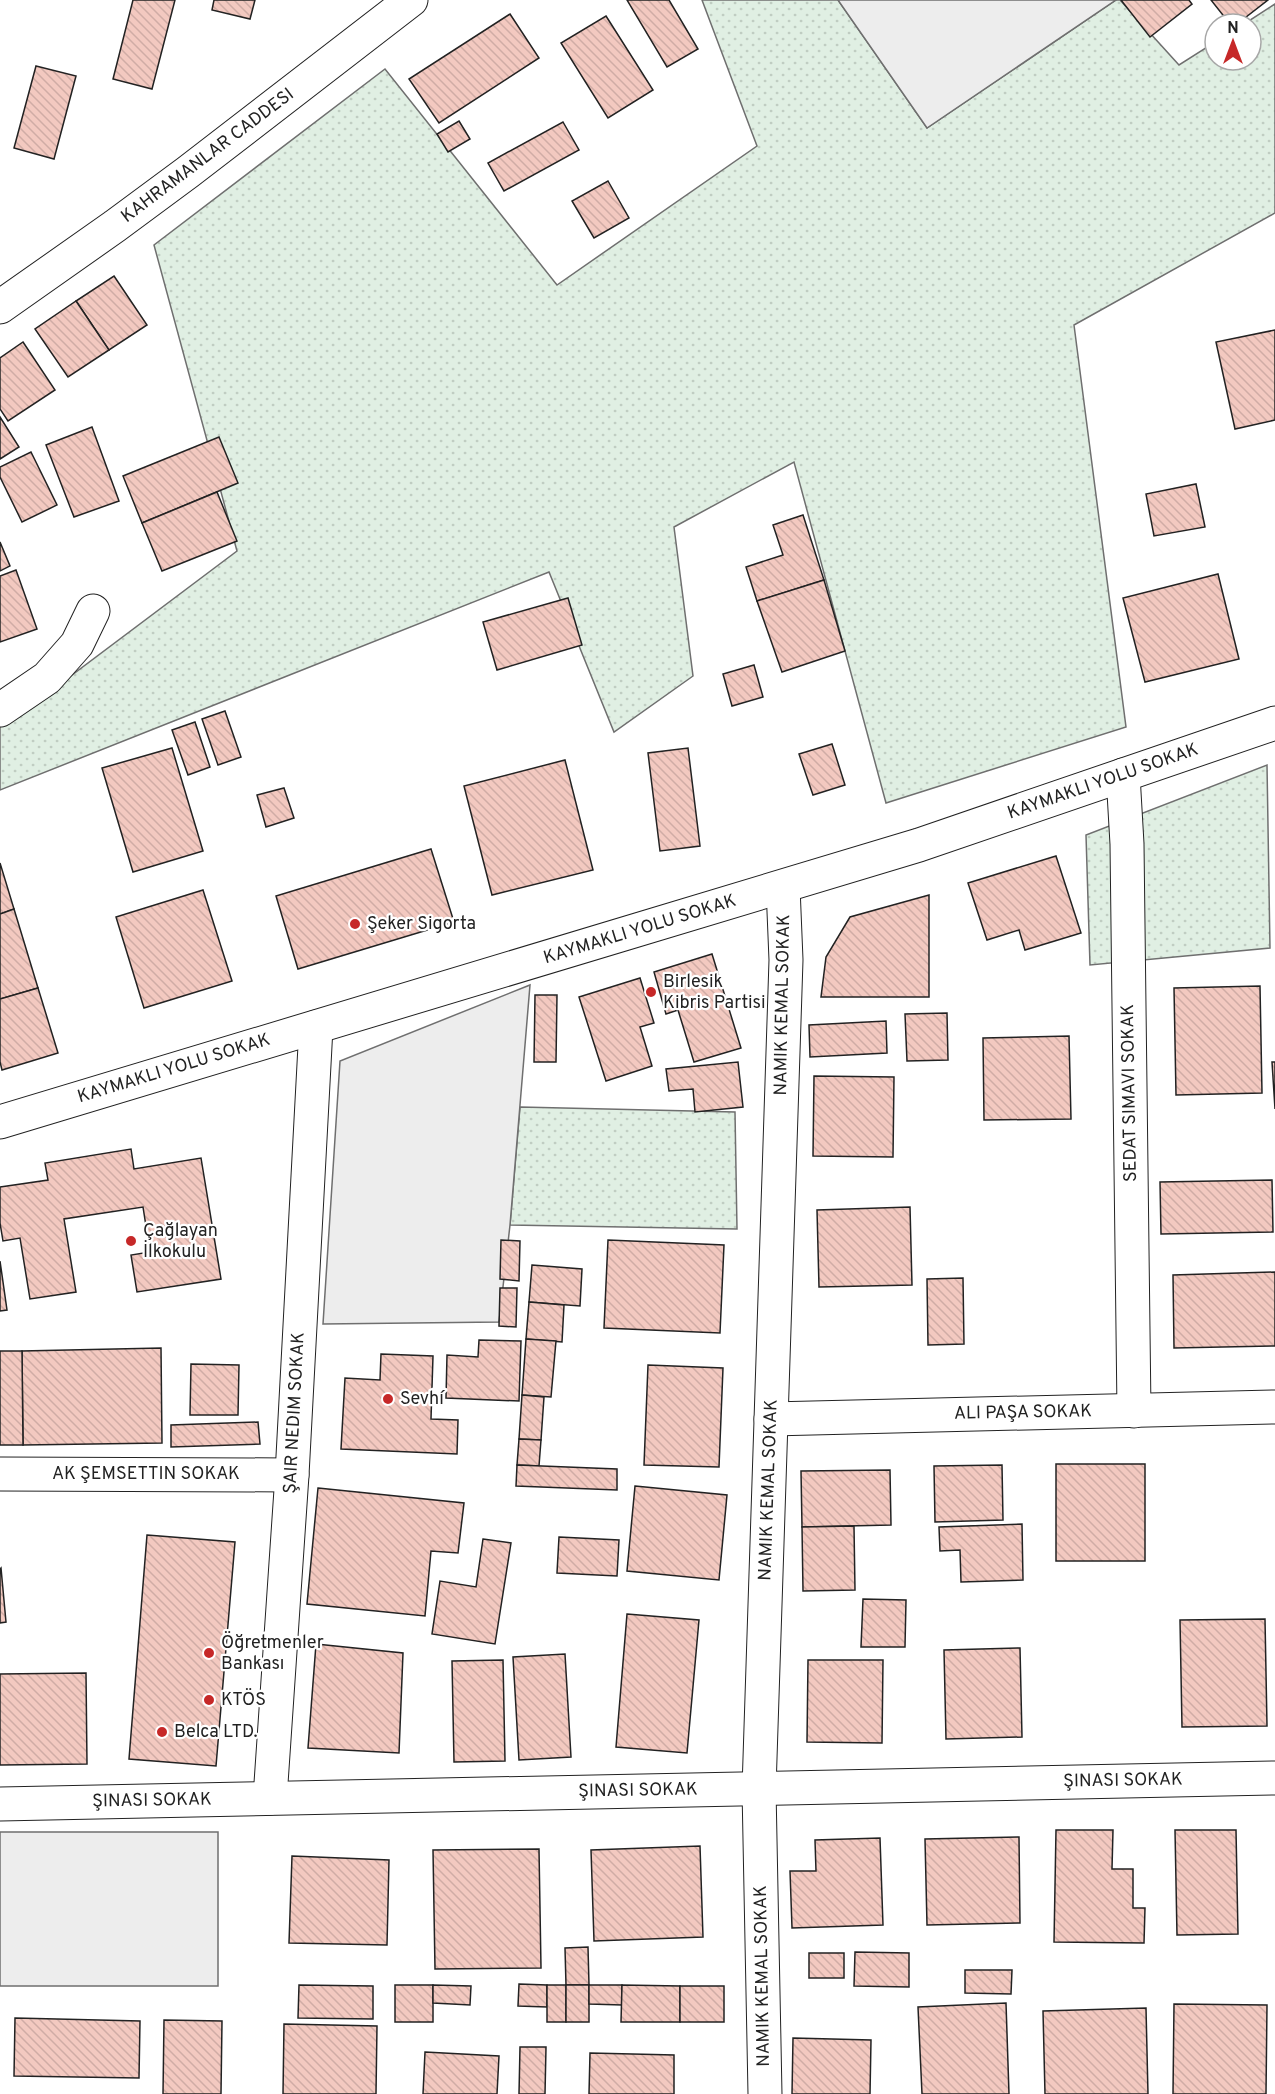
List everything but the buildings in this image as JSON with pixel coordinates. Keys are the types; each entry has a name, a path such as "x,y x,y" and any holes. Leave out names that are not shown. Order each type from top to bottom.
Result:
{"street":[{"name":"KAHRAMANLAR CADDESI","path":"0,306 188,172 411,0"},
{"path":"0,710 47,678 77,644 93,610"},
{"path":"0,1122 919,845 1275,723"},
{"name":"SEDAT SIMAVI SOKAK","path":"1123,775 1127,844 1134,1411"},
{"path":"765,2094 759,1789 786,960 783,887"},
{"name":"ŞAIR NEDIM SOKAK","path":"270,1798 292,1475 316,1027"},
{"name":"ALI PAŞA SOKAK","path":"771,1419 1275,1407"},
{"name":"AK ŞEMSETTIN SOKAK","path":"0,1474 292,1475"},
{"name":"ŞINASI SOKAK","path":"0,1804 1275,1778"}],"green space":[{"path":"702,0 838,0 927,128 1116,0 1120,0 1179,65 1203,50 1203,72 1263,72 1263,12 1275,4 1275,213 1074,325 1126,727 886,803 794,462 674,527 693,676 614,732 549,572 0,790 0,723 12,720 237,551 154,245 385,69 557,285 757,146"},
{"path":"1267,765 1270,948 1090,965 1086,835"},
{"path":"520,1107 735,1112 737,1229 510,1225"}],"shaded area":[{"path":"838,0 1116,0 927,128"},
{"path":"530,985 510,1225 499,1322 323,1324 340,1061"},
{"path":"0,1832 218,1832 218,1986 0,1986"}],"place":[{"name":"Şeker Sigorta","path":"355,924"},
{"name":"Birlesik Kibris Partisi","path":"651,992"},
{"name":"Çağlayan İlkokulu","path":"131,1241"},
{"name":"Sevhí","path":"388,1399"},
{"name":"Öğretmenler Bankası","path":"209,1653"},
{"name":"KTÖS","path":"209,1700"},
{"name":"Belca LTD.","path":"162,1732"}]}
